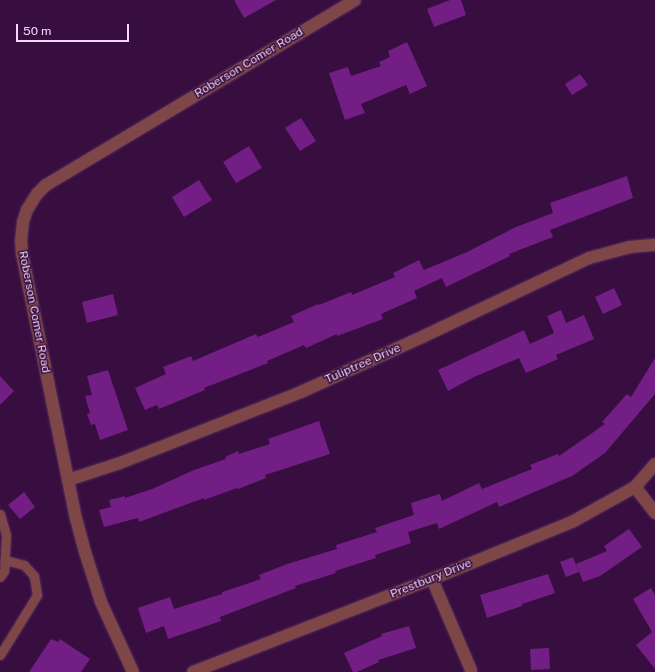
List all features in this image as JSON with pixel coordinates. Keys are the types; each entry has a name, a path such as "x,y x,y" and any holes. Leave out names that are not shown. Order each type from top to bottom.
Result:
{"street":[{"name":"Roberson Comer Road","path":"133,672 101,602 85,552 68,480 22,254 21,241 23,222 27,210 37,194 46,185 354,0"},
{"name":"Tuliptree Drive","path":"68,480 120,463 301,392 422,338 589,258 630,247 655,245"},
{"name":"Prestbury Drive","path":"193,672 432,579 572,522 635,487 655,464"},
{"path":"635,487 655,513"},
{"path":"432,579 471,670"}],"lane":[{"path":"0,514 6,535 4,571 0,577"},
{"path":"0,655 37,595 34,576 24,565 5,560"}],"building":[{"path":"234,0 276,0 244,18"},
{"path":"450,0 461,0 466,15 434,27 427,9"},
{"path":"407,42 427,86 410,94 406,85 361,104 365,113 345,120 329,73 348,67 351,76 381,66 379,62 390,57 388,51"},
{"path":"580,74 588,85 572,95 565,84"},
{"path":"301,118 316,141 300,151 285,128"},
{"path":"249,146 262,168 236,183 223,162"},
{"path":"627,176 633,198 550,230 553,237 509,254 510,256 446,287 442,278 414,291 417,298 381,314 383,319 337,336 337,334 306,348 304,345 267,361 268,363 204,388 205,390 159,409 157,405 145,410 135,388 166,374 163,367 191,356 193,361 256,334 258,337 294,322 291,316 351,292 352,295 395,277 393,273 419,260 424,270 467,252 516,227 553,213 550,203"},
{"path":"199,180 212,200 184,217 172,197"},
{"path":"614,288 622,305 603,314 595,297"},
{"path":"113,294 118,315 87,323 82,302"},
{"path":"561,310 566,323 584,315 594,339 556,355 558,359 526,373 519,358 474,377 448,391 438,370 524,330 530,344 554,333 547,316"},
{"path":"655,358 655,394 605,453 572,476 499,507 497,502 439,529 437,523 408,532 411,543 375,555 376,558 335,571 336,573 295,586 296,588 220,617 221,621 168,639 164,626 146,633 138,608 170,597 174,609 222,594 222,592 261,579 259,575 287,564 337,549 336,545 377,532 375,528 414,515 411,503 440,494 442,501 479,483 482,489 532,469 530,465 558,454 559,456 605,424 602,422 627,394 631,397"},
{"path":"108,370 128,430 100,440 95,424 91,425 87,414 90,413 85,396 92,395 87,376"},
{"path":"0,376 14,391 0,405"},
{"path":"319,421 330,454 265,475 266,478 238,489 237,488 204,500 204,498 139,522 138,518 104,527 99,510 111,507 109,500 125,496 125,498 152,489 194,470 226,459 225,457 238,451 239,454 270,444 268,439"},
{"path":"24,492 35,507 20,519 8,505"},
{"path":"629,529 642,547 600,576 583,582 576,564 607,551 604,546"},
{"path":"573,557 579,572 566,577 560,562"},
{"path":"548,574 555,593 487,618 480,595"},
{"path":"651,588 655,595 655,669 636,645 652,632 633,599"},
{"path":"409,626 416,648 378,660 379,662 357,672 353,672 344,653 382,636 381,634"},
{"path":"51,639 58,642 60,639 90,659 81,672 29,672"},
{"path":"549,648 550,669 531,670 530,649"}]}
